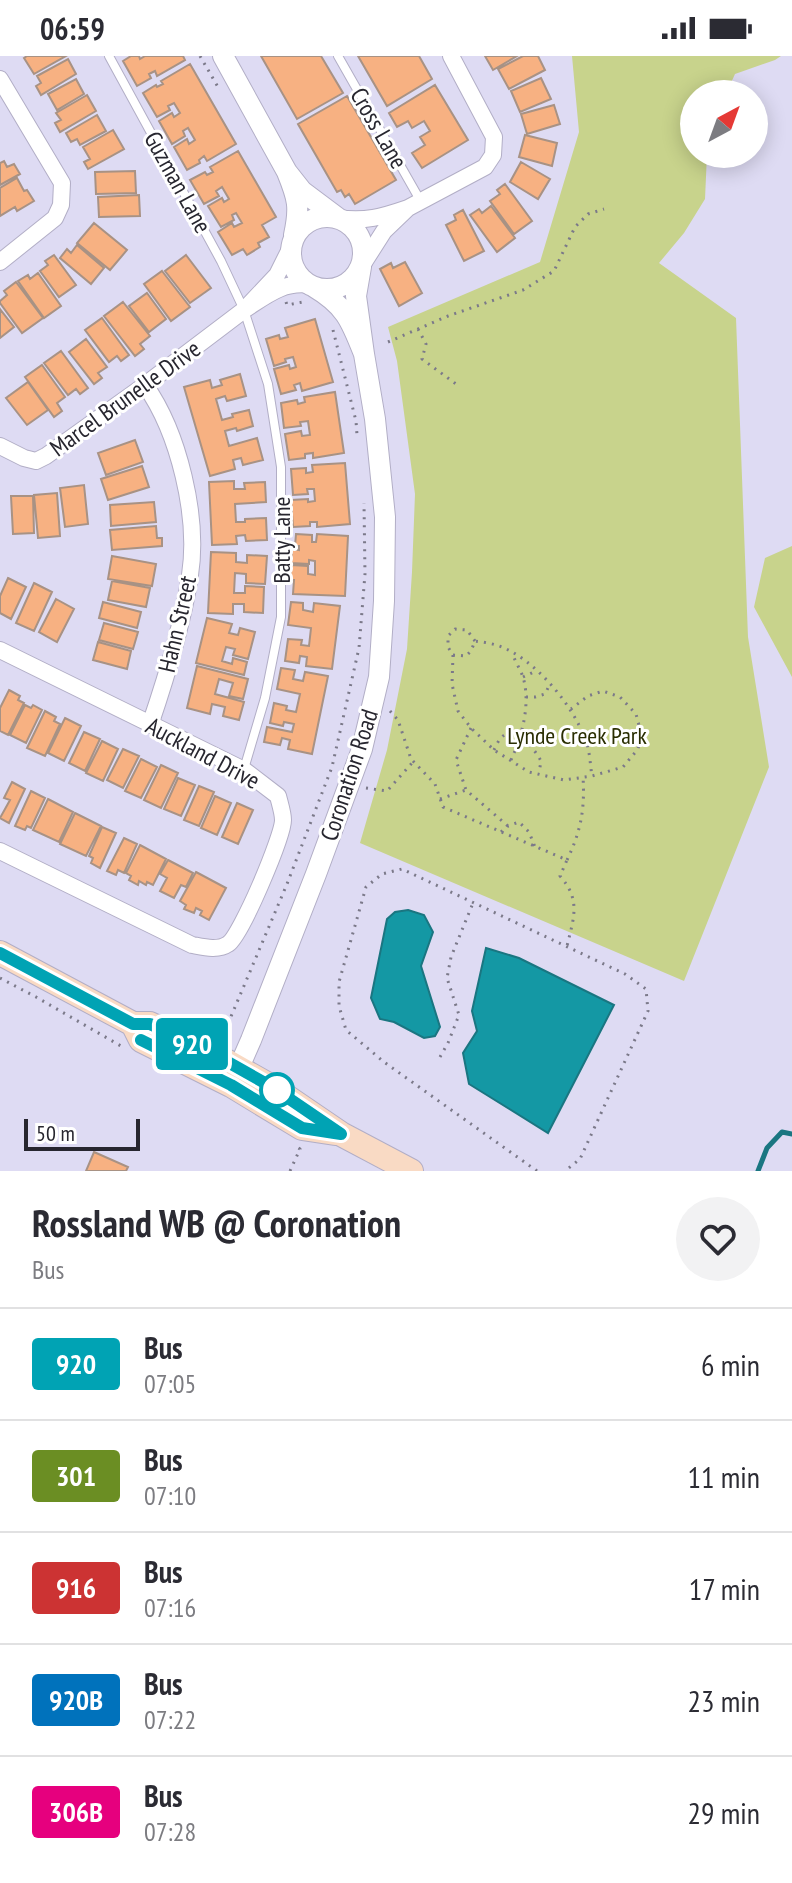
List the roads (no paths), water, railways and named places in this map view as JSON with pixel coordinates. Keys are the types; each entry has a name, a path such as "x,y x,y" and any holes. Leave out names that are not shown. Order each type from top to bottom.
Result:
{"main road":[{"path":"0,953 133,1024 150,1024 210,1052 235,1076 272,1087 341,1134 411,1171"}],"street":[{"path":"223,56 297,195 298,214 291,256 311,295 322,288 345,284 354,277 384,231 414,204"},
{"path":"292,245 304,224 315,218 373,219 414,204 485,167 493,155 494,137 451,56"},
{"path":"0,79 62,183 61,205 55,218 0,262"},
{"path":"287,172 302,191 357,232 362,243 361,267"},
{"name":"Marcel Brunelle Drive","path":"244,310 277,275 292,245"},
{"name":"Coronation Road","path":"235,1076 362,749 379,677 385,517 375,419 356,296 361,267"},
{"name":"Marcel Brunelle Drive","path":"0,446 36,461 145,385 244,310 278,289 289,285 311,295"},
{"name":"Coronation Road","path":"311,295 330,297 341,307 364,354"},
{"name":"Hahn Street","path":"145,385 155,399 175,446 191,511 190,573 175,640 150,725"},
{"name":"Auckland Drive","path":"0,650 244,770 278,796 283,822 241,928 229,944 216,948 192,945 0,851"}],"lane":[{"name":"Guzman Lane","path":"109,56 221,261 244,310"},
{"name":"Cross Lane","path":"338,56 414,204"},
{"name":"Batty Lane","path":"244,310 268,384 281,467 281,617 265,698 244,770"}],"water":[{"path":"408,910 424,915 433,932 421,966 440,1027 435,1036 424,1038 394,1022 380,1019 371,998 387,919 395,912"},
{"path":"486,948 519,958 614,1005 548,1133 469,1084 463,1053 477,1031 472,1011"}],"waterway":[{"path":"758,1171 767,1148 782,1132 792,1134"}],"park label":[{"name":"Lynde Creek Park","path":"577,735"}]}
